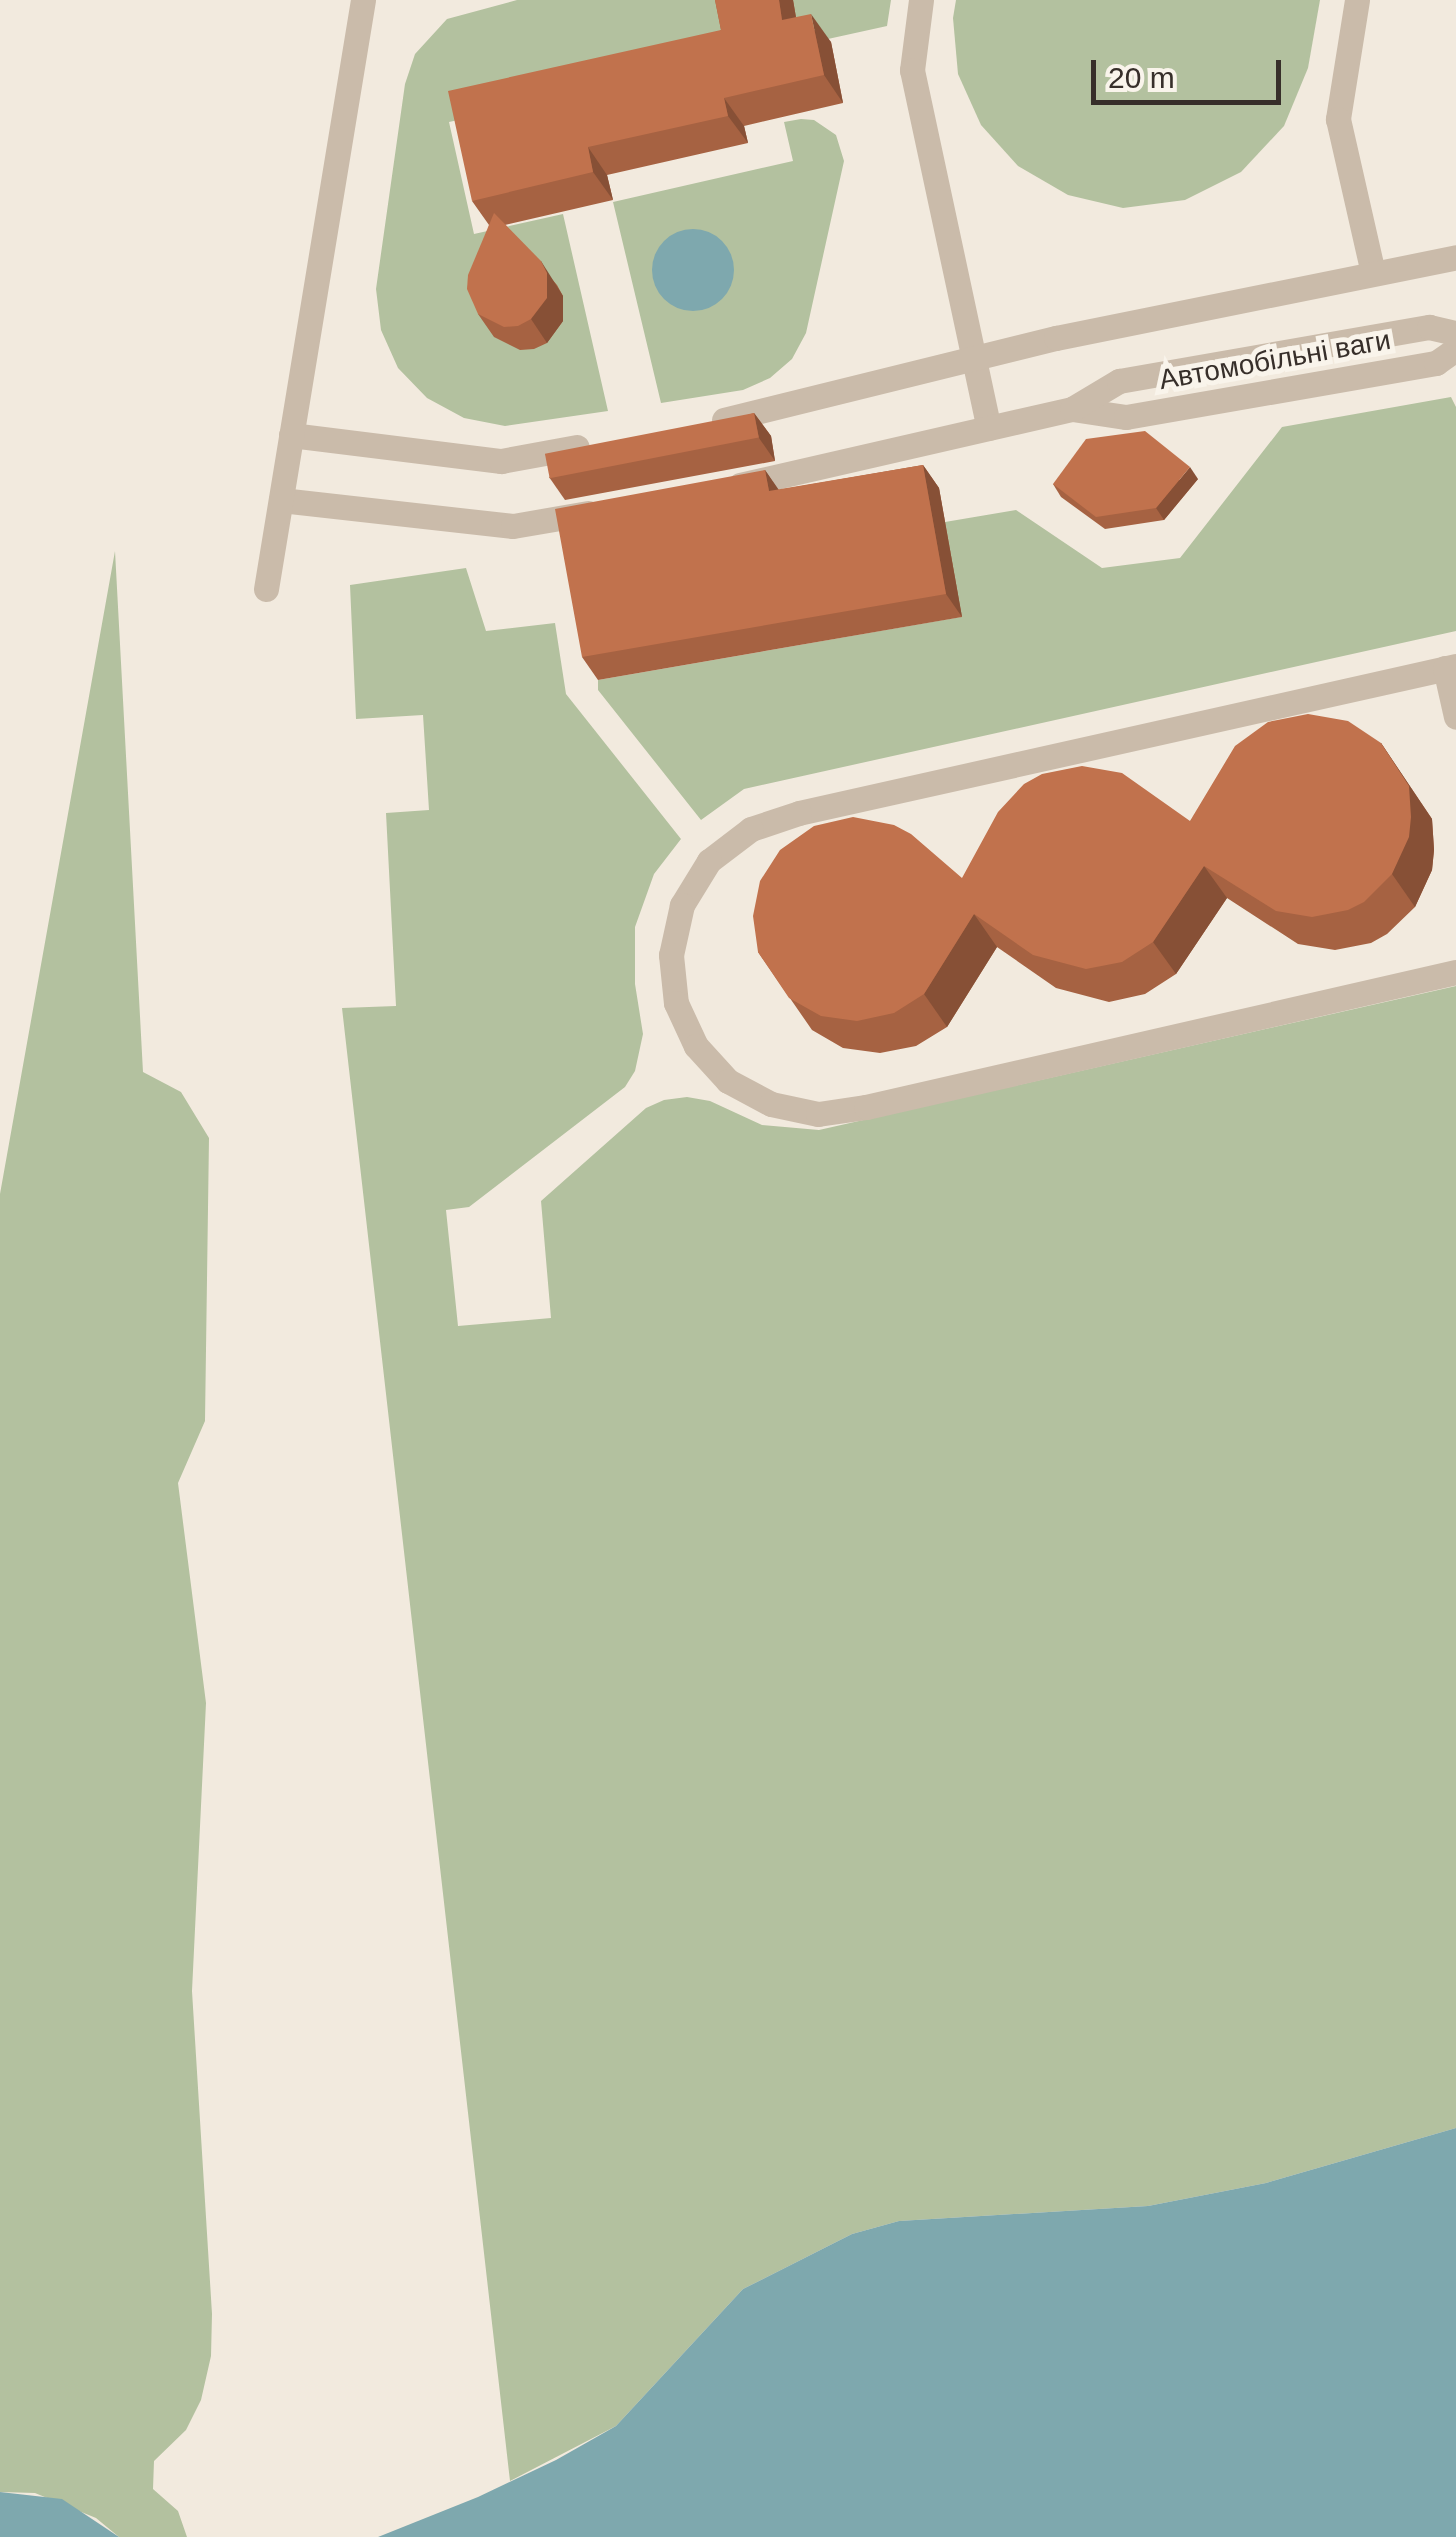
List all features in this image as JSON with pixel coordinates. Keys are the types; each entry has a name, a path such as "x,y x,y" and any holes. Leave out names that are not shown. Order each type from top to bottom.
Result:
{"lane":[{"path":"266,589 362,0"},
{"path":"922,0 912,70 989,428"},
{"path":"1358,0 1338,119 1373,273"},
{"path":"697,425 775,411 973,360 1456,256"},
{"name":"Автомобільні ваги","path":"1072,409 1119,380 1429,327 1456,333"},
{"name":"Автомобільні ваги","path":"1072,409 1126,418 1446,356"},
{"path":"714,490 1072,409"},
{"path":"291,435 501,461 599,443"},
{"path":"281,500 514,526 604,510"},
{"path":"1456,717 1450,667 799,813 750,829 709,862 682,905 670,955 676,1003 696,1046 728,1081 770,1104 818,1114 866,1107 1456,972"}],"green space":[{"path":"517,0 891,0 887,26 449,122 474,234 563,214 608,411 505,426 464,418 427,398 398,368 381,330 376,289 405,84 415,54 447,19"},
{"path":"956,0 1320,0 1308,68 1284,126 1241,172 1185,200 1123,208 1068,195 1018,166 981,125 958,74 953,18"},
{"path":"814,120 836,135 844,161 806,333 792,359 770,378 743,390 661,403 613,202 793,161 784,122"},
{"path":"1451,397 1456,407 1456,631 744,789 701,820 598,690 598,680 961,617 945,522 1016,510 1102,568 1180,558 1282,427"},
{"path":"115,551 143,1072 181,1092 209,1138 205,1421 178,1483 206,1703 192,1991 212,2314 211,2356 201,2400 186,2430 154,2461 153,2489 178,2511 187,2537 119,2537 96,2518 35,2493 0,2492 0,1194"},
{"path":"466,568 486,631 555,623 566,694 681,839 654,874 635,927 635,984 643,1034 635,1071 625,1087 469,1207 446,1210 458,1326 551,1318 541,1201 646,1108 664,1100 687,1097 710,1101 762,1125 819,1130 1456,986 1456,2128 1266,2183 1148,2206 899,2221 852,2234 743,2289 616,2426 510,2481 342,1008 396,1006 386,813 429,810 423,715 356,719 350,585"}],"water":[{"path":"693,229 709,232 722,241 731,254 731,286 722,299 709,308 693,311 677,308 664,299 655,286 652,270 655,254 664,241 677,232"},
{"path":"1456,2128 1456,2537 378,2537 478,2497 616,2426 743,2289 852,2234 899,2221 1148,2206 1266,2183"},
{"path":"0,2492 62,2499 119,2537 0,2537"}],"building":[{"path":"715,0 779,0 782,20 811,14 824,75 724,98 728,116 588,147 593,172 472,201 448,91 721,30"},
{"path":"494,213 541,261 547,273 547,298 531,319 518,326 504,327 478,314 467,289 468,275"},
{"path":"754,413 759,438 550,478 545,454"},
{"path":"1145,431 1190,467 1156,508 1096,517 1053,484 1086,439"},
{"path":"923,465 946,594 582,657 555,509 765,470 769,491"},
{"path":"1308,714 1348,721 1381,743 1409,786 1409,837 1392,874 1364,902 1348,910 1312,917 1276,911 1204,866 1153,942 1122,962 1086,969 1033,955 974,914 924,994 894,1013 857,1021 821,1016 789,998 758,952 753,916 760,881 780,850 814,826 853,817 894,825 911,834 962,878 998,812 1024,784 1042,774 1082,766 1122,773 1190,821 1235,746 1268,722"}]}
